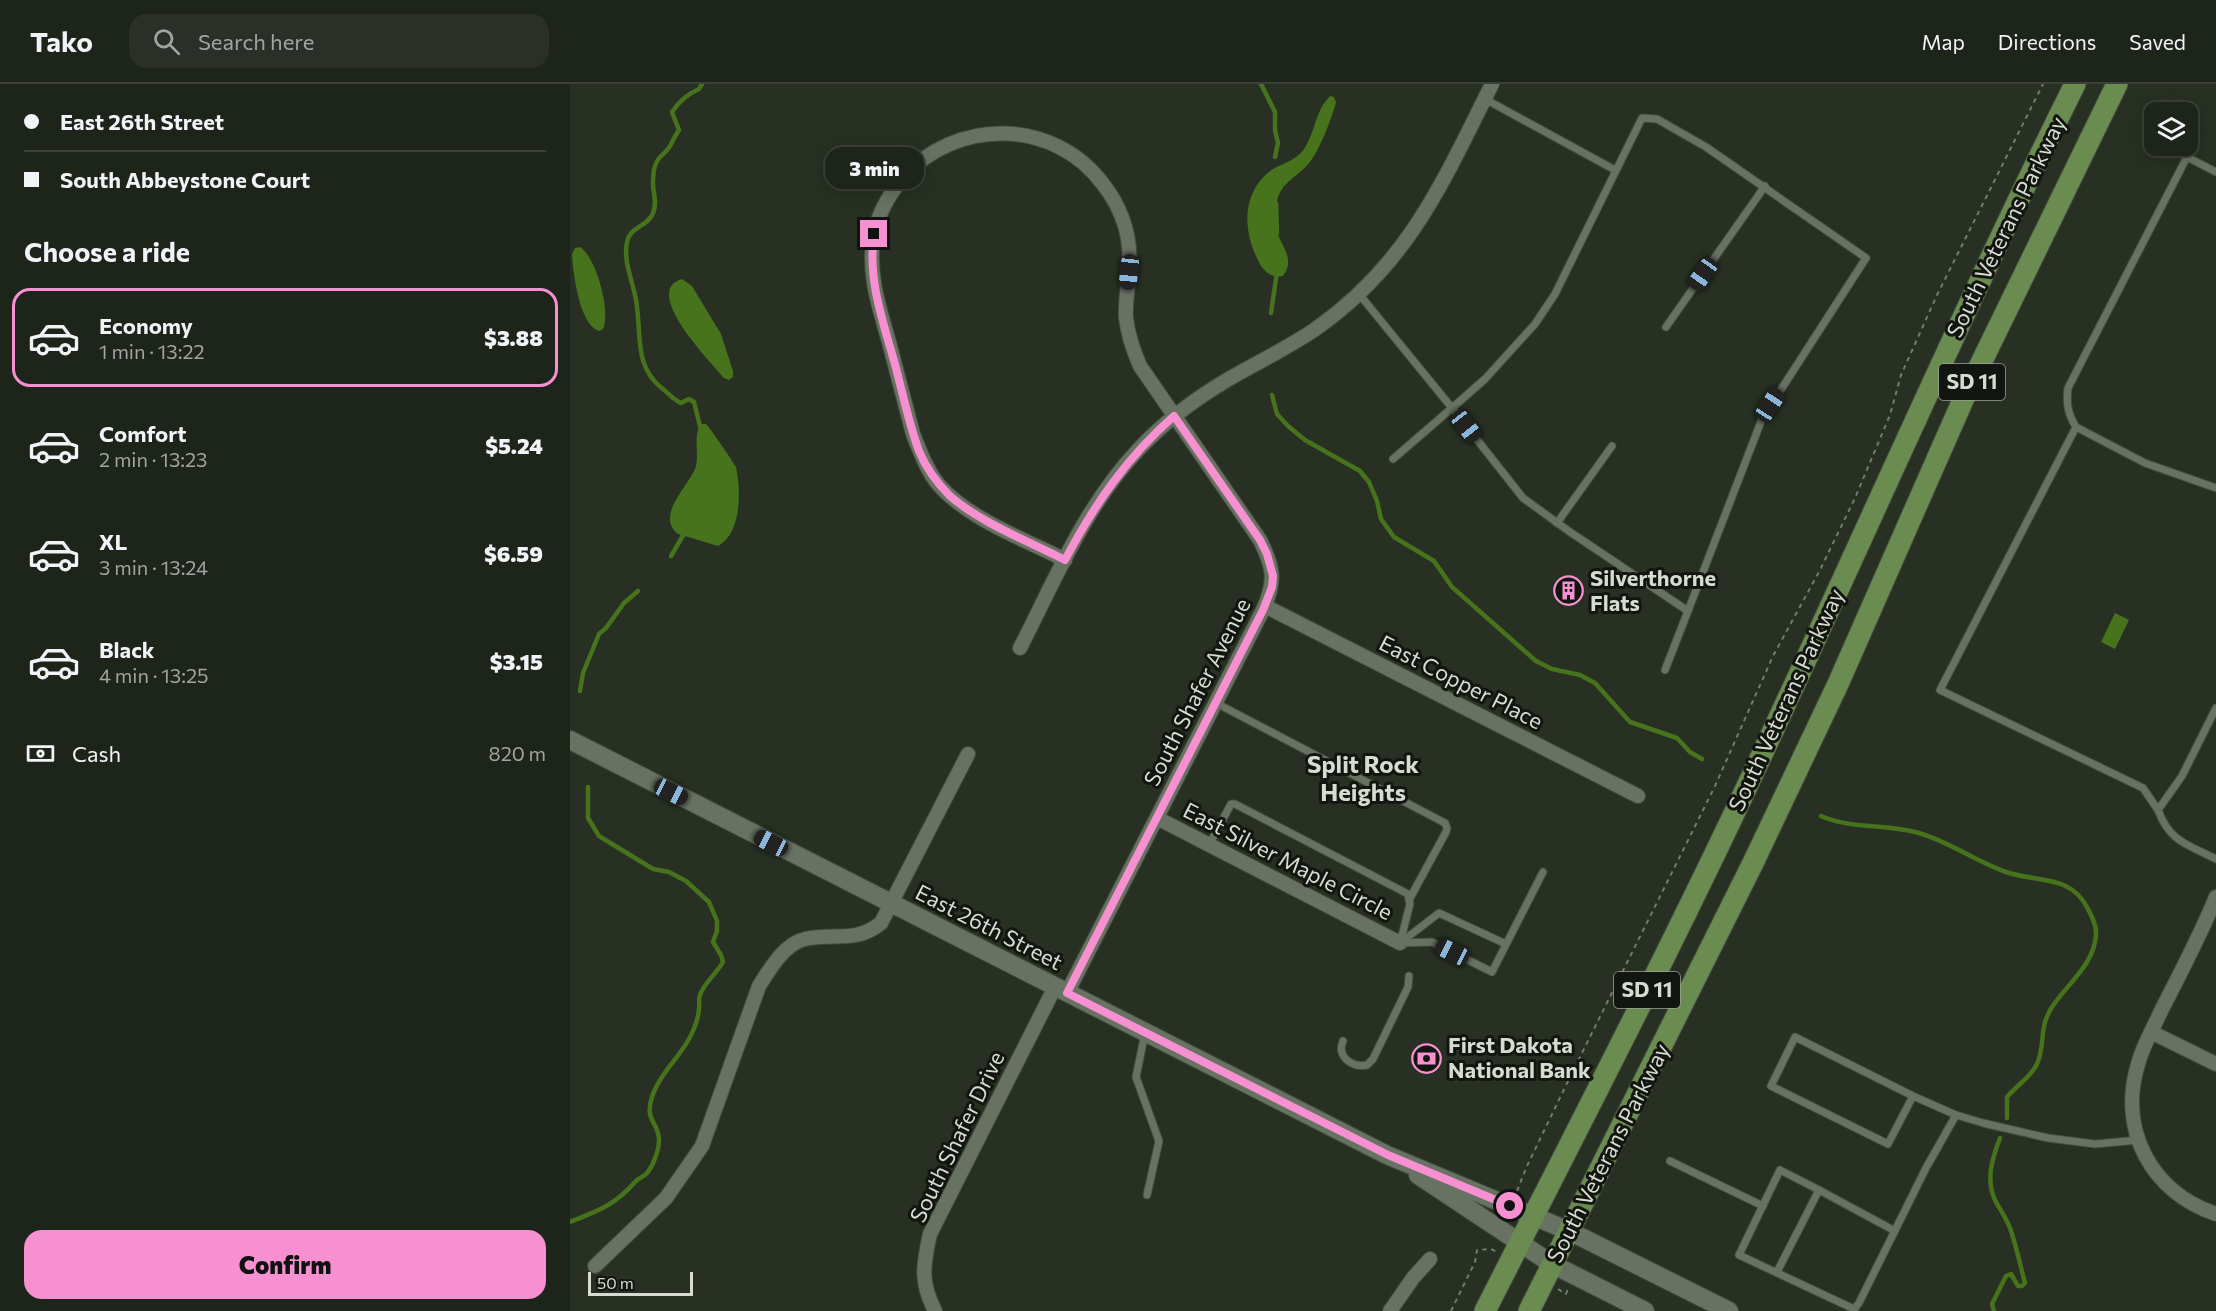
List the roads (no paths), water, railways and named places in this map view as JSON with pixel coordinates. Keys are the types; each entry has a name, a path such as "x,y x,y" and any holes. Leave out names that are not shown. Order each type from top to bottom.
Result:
{"highway":[{"name":"South Veterans Parkway","path":"1485,1311 1733,816 1930,387 2075,84"},
{"name":"South Veterans Parkway","path":"1529,1311 1748,873 1838,684 1963,400 2116,84"}],"main road":[{"name":"East 26th Street","path":"570,740 1388,1155 1569,1231 1729,1311"},
{"name":"East 26th Street","path":"1388,1155 1552,1264 1645,1311"}],"street":[{"path":"1020,648 1083,526 1108,486 1138,450 1174,416 1220,385 1312,331 1359,294 1388,264 1417,227 1439,189 1492,84"},
{"name":"South Shafer Avenue","path":"1061,990 1157,818 1216,704 1265,606 1272,587 1273,576 1267,554 1260,540 1140,366 1129,335 1126,304 1130,244 1125,221 1104,184 1080,159 1065,149 1030,136 978,134 948,144 933,152 906,175 888,198 878,218 871,251 878,300 920,452 938,483 965,507 1065,560"},
{"name":"East Copper Place","path":"1265,606 1638,796"},
{"path":"595,1266 666,1198 702,1146 759,986 771,967 788,949 803,939 858,936 871,931 881,923 968,754"},
{"name":"East Silver Maple Circle","path":"1157,818 1400,943"},
{"path":"2216,897 2151,1032 2137,1066 2133,1088 2139,1140 2142,1152 2154,1172 2172,1190 2190,1202 2216,1214"},
{"name":"South Shafer Drive","path":"935,1311 927,1295 923,1265 930,1234 1061,990"},
{"path":"2151,1032 2216,1064"},
{"path":"1390,1311 1430,1258"}],"lane":[{"path":"1485,99 1615,170"},
{"path":"1393,459 1485,379 1535,324 1555,294 1642,118 1657,119 1706,147 1866,258 1762,419 1665,670"},
{"path":"2216,172 2187,157 2068,388 2066,400 2069,416 2076,428 2145,463 2216,488"},
{"path":"1666,327 1765,186"},
{"path":"1359,294 1523,498 1688,611"},
{"path":"2076,428 1940,690 2143,788 2158,810 2164,827 2175,838 2216,859"},
{"path":"1557,523 1612,446"},
{"path":"1216,704 1445,823 1446,832 1409,900"},
{"path":"2158,810 2182,776 2216,708"},
{"path":"1209,844 1227,810 1231,804 1235,804 1401,889 1408,894 1410,904 1400,943"},
{"path":"1400,943 1432,942 1492,972 1543,872"},
{"path":"1400,943 1439,912 1506,944"},
{"path":"1342,1041 1341,1050 1346,1060 1358,1066 1367,1065 1408,987 1409,976"},
{"path":"1145,1033 1136,1077 1159,1141 1147,1195"},
{"path":"1913,1096 1888,1144 1771,1086 1795,1037 1913,1096 1983,1123 2048,1138 2095,1144 2139,1140"},
{"path":"1895,1231 1780,1170 1740,1255 1854,1310 1895,1231 1926,1167 1956,1114"},
{"path":"1670,1161 1763,1206"},
{"path":"1777,1272 1819,1190"}],"waterway":[{"path":"701,430 694,402 689,399 681,403 676,400 653,380 647,370 640,349 638,312 627,264 626,249 629,237 651,218 654,210 653,174 655,166 679,130 672,112 681,101 699,89 702,84"},
{"path":"1261,84 1275,112 1278,143 1275,157"},
{"path":"1276,203 1277,233"},
{"path":"1271,313 1277,272"},
{"path":"1272,395 1277,414 1288,426 1305,440 1360,471 1369,482 1381,519 1394,537 1434,561 1452,587 1536,661 1552,669 1580,675 1595,683 1630,722 1677,738 1690,752 1702,759"},
{"path":"671,556 685,532"},
{"path":"580,691 583,673 599,634 624,603 638,591"},
{"path":"570,1222 598,1211 613,1202 651,1167 659,1140 650,1111 652,1097 659,1081 691,1036 698,1017 699,997 707,982 723,962 713,942 717,931 717,921 709,902 686,881 669,872 653,869 599,836 588,818 588,787"},
{"path":"1821,816 1845,823 1919,833 2006,872 2063,885 2073,890 2088,909 2096,932 2094,946 2079,974 2052,1007 2043,1029 2037,1064 2007,1097 2007,1118"},
{"path":"1994,1311 1992,1304 2006,1276 2011,1274 2018,1286 2025,1283 2010,1228 1996,1202 1991,1186 1992,1162 2000,1138"}],"place":[{"name":"Silverthorne Flats","path":"1569,591"},
{"name":"First Dakota National Bank","path":"1427,1058"}],"district":[{"name":"Split Rock Heights","path":"1363,779"}]}
